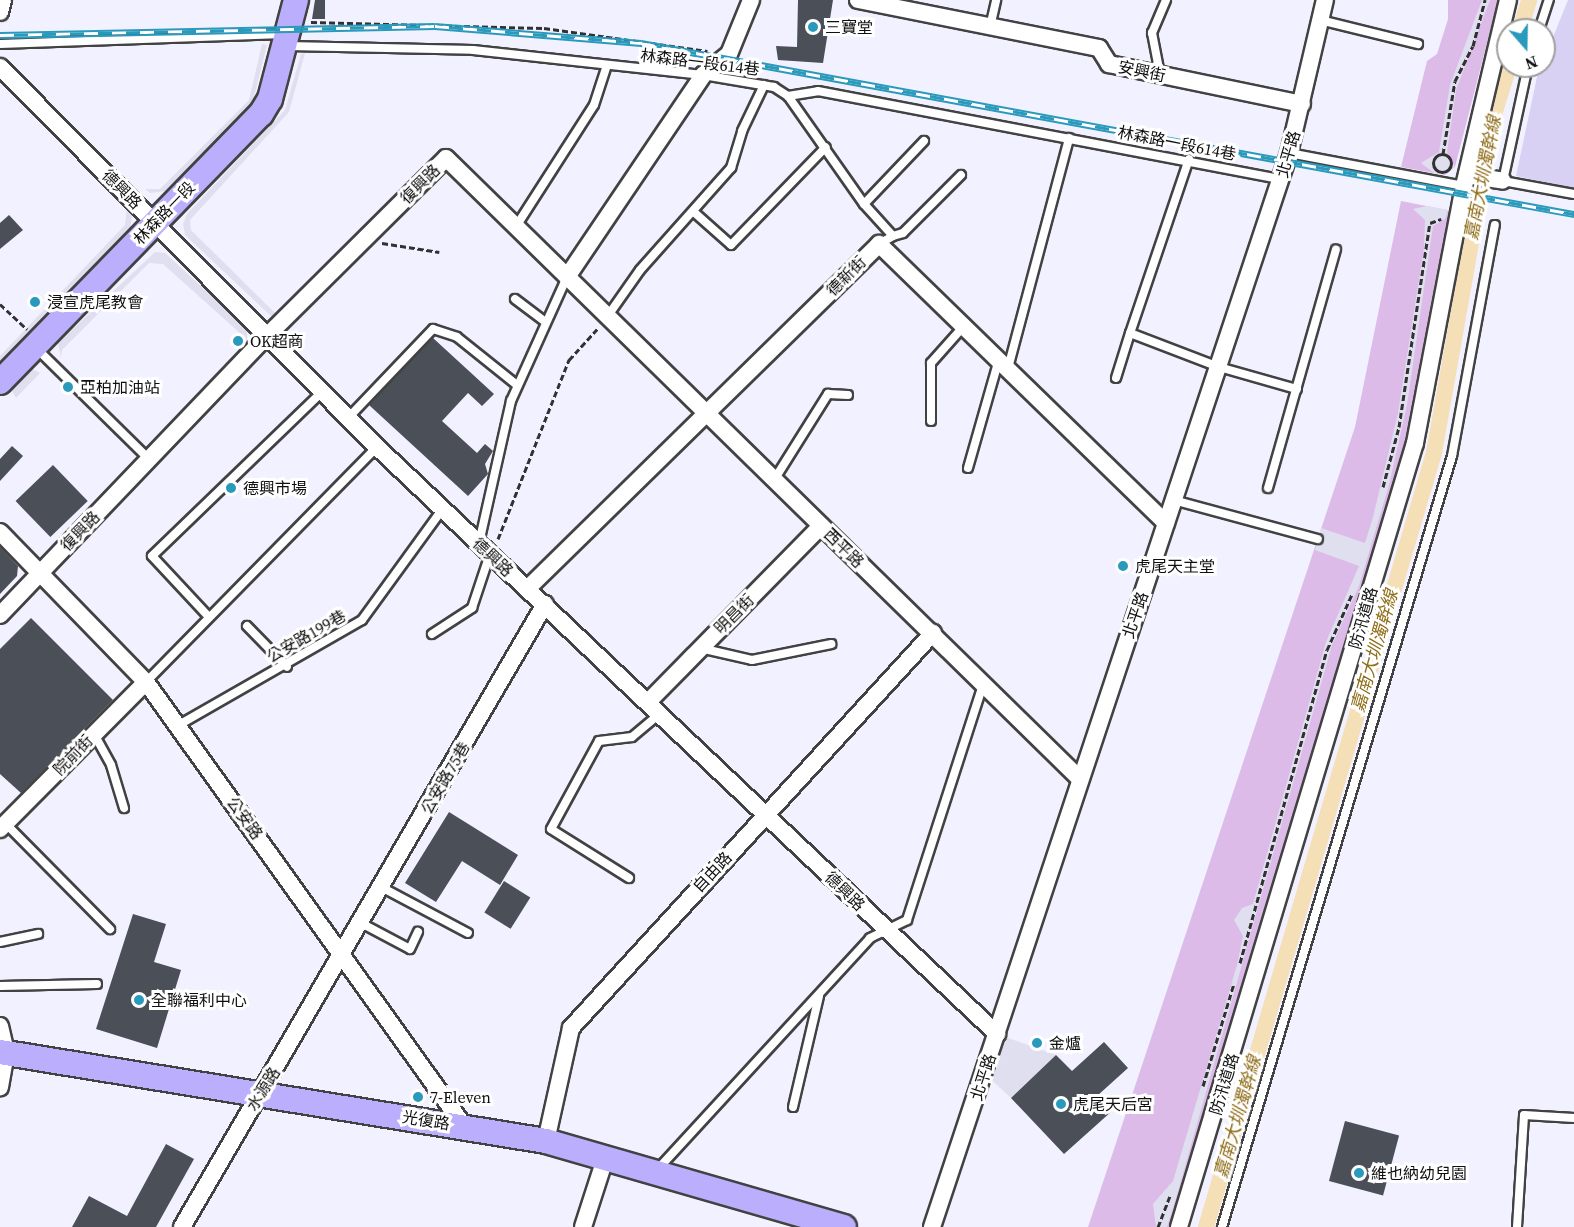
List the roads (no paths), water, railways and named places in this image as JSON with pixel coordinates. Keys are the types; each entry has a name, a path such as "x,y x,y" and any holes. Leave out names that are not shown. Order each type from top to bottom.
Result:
{"street":[{"path":"0,12 3,0"},
{"path":"567,277 703,75 729,54 751,0"},
{"name":"安興街","path":"858,0 1099,48 1110,64 1302,104"},
{"name":"北平路","path":"932,1227 1079,778 1281,179 1302,104 1325,0"},
{"name":"防汛道路","path":"1179,1227 1414,443 1465,180 1508,0"},
{"name":"林森路一段","path":"0,382 261,114 290,25"},
{"name":"德興路","path":"0,67 377,447 997,1034"},
{"name":"復興路","path":"0,615 267,336 446,158 515,229 567,277"},
{"path":"1465,180 1503,181"},
{"name":"德新街","path":"527,589 886,240 964,326 1166,523"},
{"name":"西平路","path":"567,277 1079,778"},
{"name":"明昌街","path":"654,708 700,648 820,526"},
{"name":"公安路","path":"0,532 146,682 343,951 464,1126"},
{"name":"公安路75巷","path":"343,951 383,888 545,604"},
{"name":"自由路","path":"546,1141 571,1028 933,633"},
{"name":"院前街","path":"3,826 146,682"},
{"name":"水源路","path":"187,1226 343,951"},
{"path":"0,1026 3,1052 0,1087"},
{"name":"光復路","path":"3,1052 546,1141 657,1171 844,1227"},
{"path":"583,1227 605,1158"}],"lane":[{"path":"990,27 996,0"},
{"path":"1160,74 1152,33 1166,0"},
{"path":"1543,18 1549,0"},
{"path":"1320,20 1418,44"},
{"name":"林森路一段614巷","path":"0,44 290,25 606,67 703,75 764,85 788,96 818,91 1188,159 1281,179"},
{"path":"515,229 594,105 606,67"},
{"path":"1525,78 1503,181 1574,194"},
{"path":"607,317 640,270 694,213 731,168 742,131 764,85"},
{"path":"788,96 826,147 886,240 903,233 961,175"},
{"path":"968,468 1003,364 1069,138"},
{"path":"864,204 924,141"},
{"path":"694,213 731,245 826,147"},
{"path":"1289,153 1465,180"},
{"path":"1116,378 1188,159"},
{"path":"1222,1227 1452,456 1495,225"},
{"path":"1268,489 1336,250"},
{"path":"432,634 471,608 485,549 517,384 567,277"},
{"path":"515,299 545,322"},
{"path":"931,421 931,363 964,326"},
{"path":"348,418 433,329 457,337 517,384"},
{"path":"1130,333 1219,367 1297,389"},
{"path":"35,347 149,459"},
{"path":"208,616 152,556 322,392"},
{"path":"774,480 828,394 848,396"},
{"path":"146,682 208,616 377,447"},
{"path":"1173,500 1318,539"},
{"name":"公安路199巷","path":"177,726 287,667 363,620 442,510"},
{"path":"247,626 287,667"},
{"path":"700,648 752,660 831,644"},
{"path":"657,1171 870,938 907,920 983,685"},
{"path":"629,878 551,829 598,741 632,737 654,708"},
{"path":"94,734 111,765 124,808"},
{"path":"3,826 110,929"},
{"path":"383,888 468,933"},
{"path":"361,923 410,949 418,932"},
{"path":"0,942 38,934"},
{"path":"0,986 97,984"},
{"path":"794,1107 819,994"},
{"path":"1517,1227 1524,1115 1574,1118"}],"waterway":[{"name":"嘉南大圳濁幹線","path":"1524,18 1529,0"},
{"name":"嘉南大圳濁幹線","path":"1206,1227 1434,453 1493,118 1505,78"}],"railway":[{"path":"0,35 435,26 641,43 1574,214"}],"place":[{"name":"三寶堂","path":"813,27"},
{"name":"浸宣虎尾教會","path":"35,302"},
{"name":"OK超商","path":"238,341"},
{"name":"亞柏加油站","path":"68,387"},
{"name":"德興市場","path":"231,488"},
{"name":"虎尾天主堂","path":"1123,566"},
{"name":"全聯福利中心","path":"139,1000"},
{"name":"金爐","path":"1037,1043"},
{"name":"7-Eleven","path":"418,1097"},
{"name":"虎尾天后宮","path":"1061,1104"},
{"name":"維也納幼兒園","path":"1359,1173"}]}
